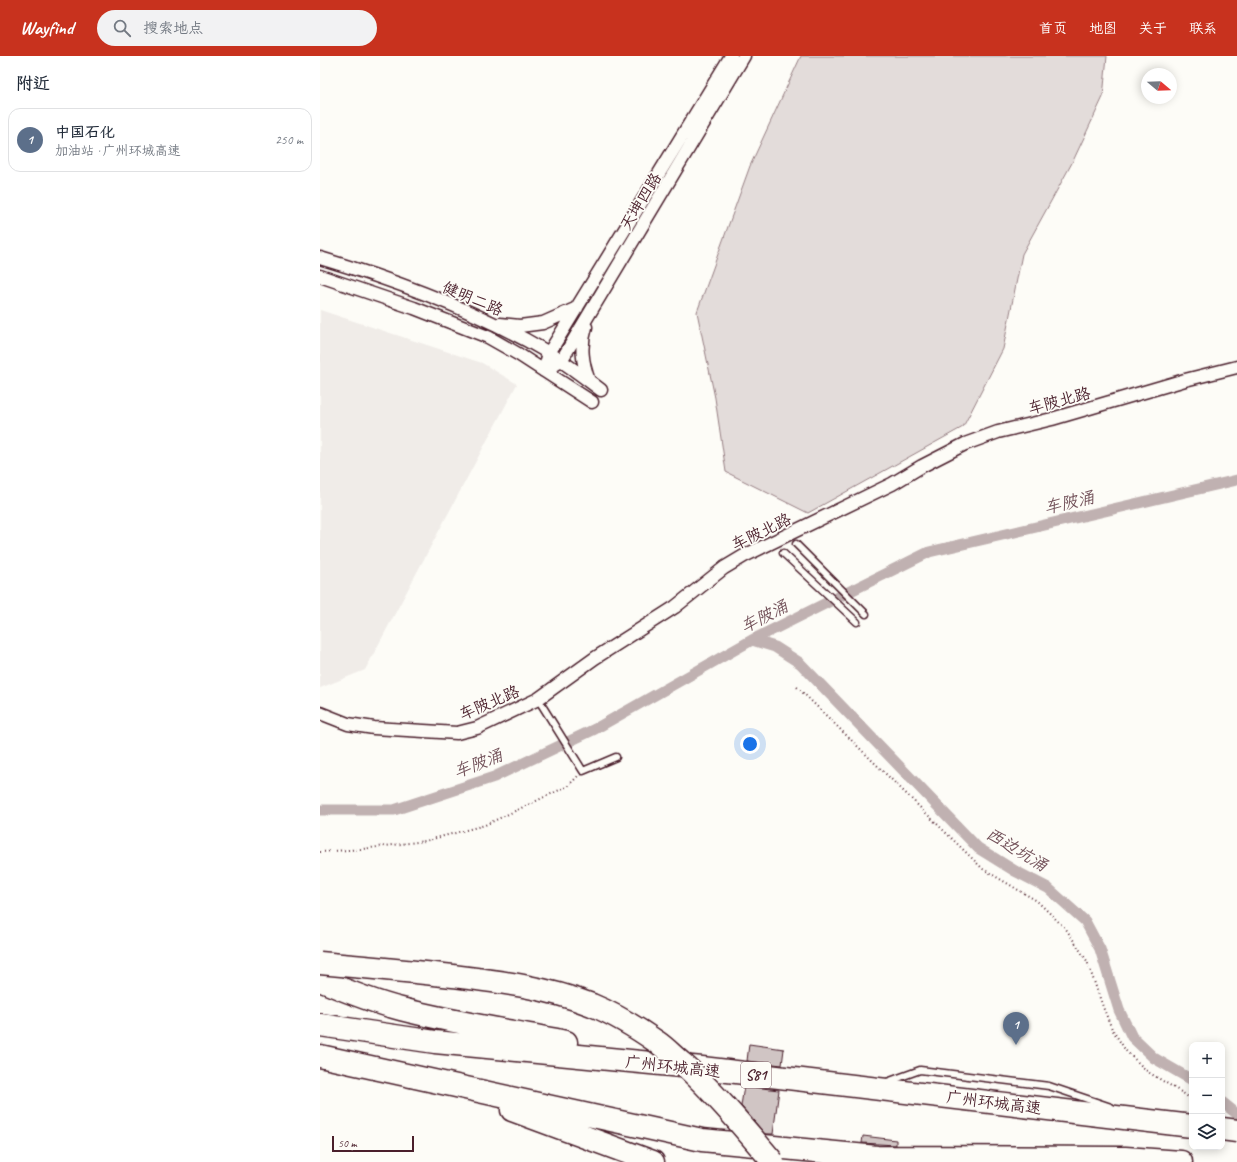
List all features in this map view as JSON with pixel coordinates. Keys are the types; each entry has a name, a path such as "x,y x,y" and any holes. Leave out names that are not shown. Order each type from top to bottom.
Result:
{"highway":[{"path":"320,963 503,982 534,987 593,1005 659,1043 700,1079 733,1113 773,1162"},
{"path":"320,980 382,1004 419,1013 702,1068"},
{"name":"广州环城高速","path":"320,1025 435,1042 702,1068 1189,1126"},
{"path":"320,1056 702,1140 887,1159 1079,1160 1125,1158 1181,1162"},
{"path":"432,1080 653,1162"},
{"path":"1150,1121 1189,1122"},
{"path":"1225,1123 1237,1124"},
{"path":"1225,1129 1237,1131"}],"street":[{"name":"天坤四路","path":"544,371 549,353 731,56"},
{"name":"天坤四路","path":"561,361 744,56"},
{"name":"健明二路","path":"320,258 417,291 494,324 549,353 601,390"},
{"name":"健明二路","path":"320,276 414,308 488,337 592,402"},
{"path":"494,324 532,325 543,323 577,308"},
{"path":"588,381 582,357 582,338 589,316"},
{"path":"544,371 561,361"},
{"name":"车陂北路","path":"320,713 348,724 360,726 457,733 476,728 538,699 595,658 675,607 724,568 744,556 892,484 922,466 965,444 998,432 1052,419 1185,380 1237,367"}],"lane":[{"path":"592,402 601,390"},
{"path":"796,544 866,614"},
{"path":"783,553 857,622"},
{"path":"538,699 583,771 616,757"},
{"path":"872,1088 920,1070 1049,1086 1114,1108"},
{"path":"1121,1111 1150,1121"}],"path":[{"path":"797,687 983,869 1037,901 1066,929 1087,961 1112,1029 1126,1051 1148,1072 1189,1098"},
{"path":"320,852 362,849 425,841 485,825 568,786 583,771"}],"shaded area":[{"path":"801,56 1107,56 1103,97 1073,161 1022,254 1003,349 963,427 808,513 726,472 715,398 697,312 750,166"},
{"path":"320,310 482,363 517,384 365,670 320,688"}],"building":[{"path":"749,1044 784,1049 782,1065 747,1061"},
{"path":"744,1086 779,1090 773,1134 765,1134 741,1106"},
{"path":"863,1136 896,1140 896,1145 862,1143"}],"waterway":[{"name":"车陂涌","path":"320,810 394,810 494,777 595,729 752,640 929,552 1237,480"},
{"name":"西边坑涌","path":"752,640 775,647 800,663 978,848 1015,871 1048,888 1085,921 1100,949 1119,1010 1132,1037 1154,1058 1189,1078"},
{"name":"西边坑涌","path":"1225,1104 1237,1114"}],"place":[{"name":"中国石化","path":"1016,1045"}]}
